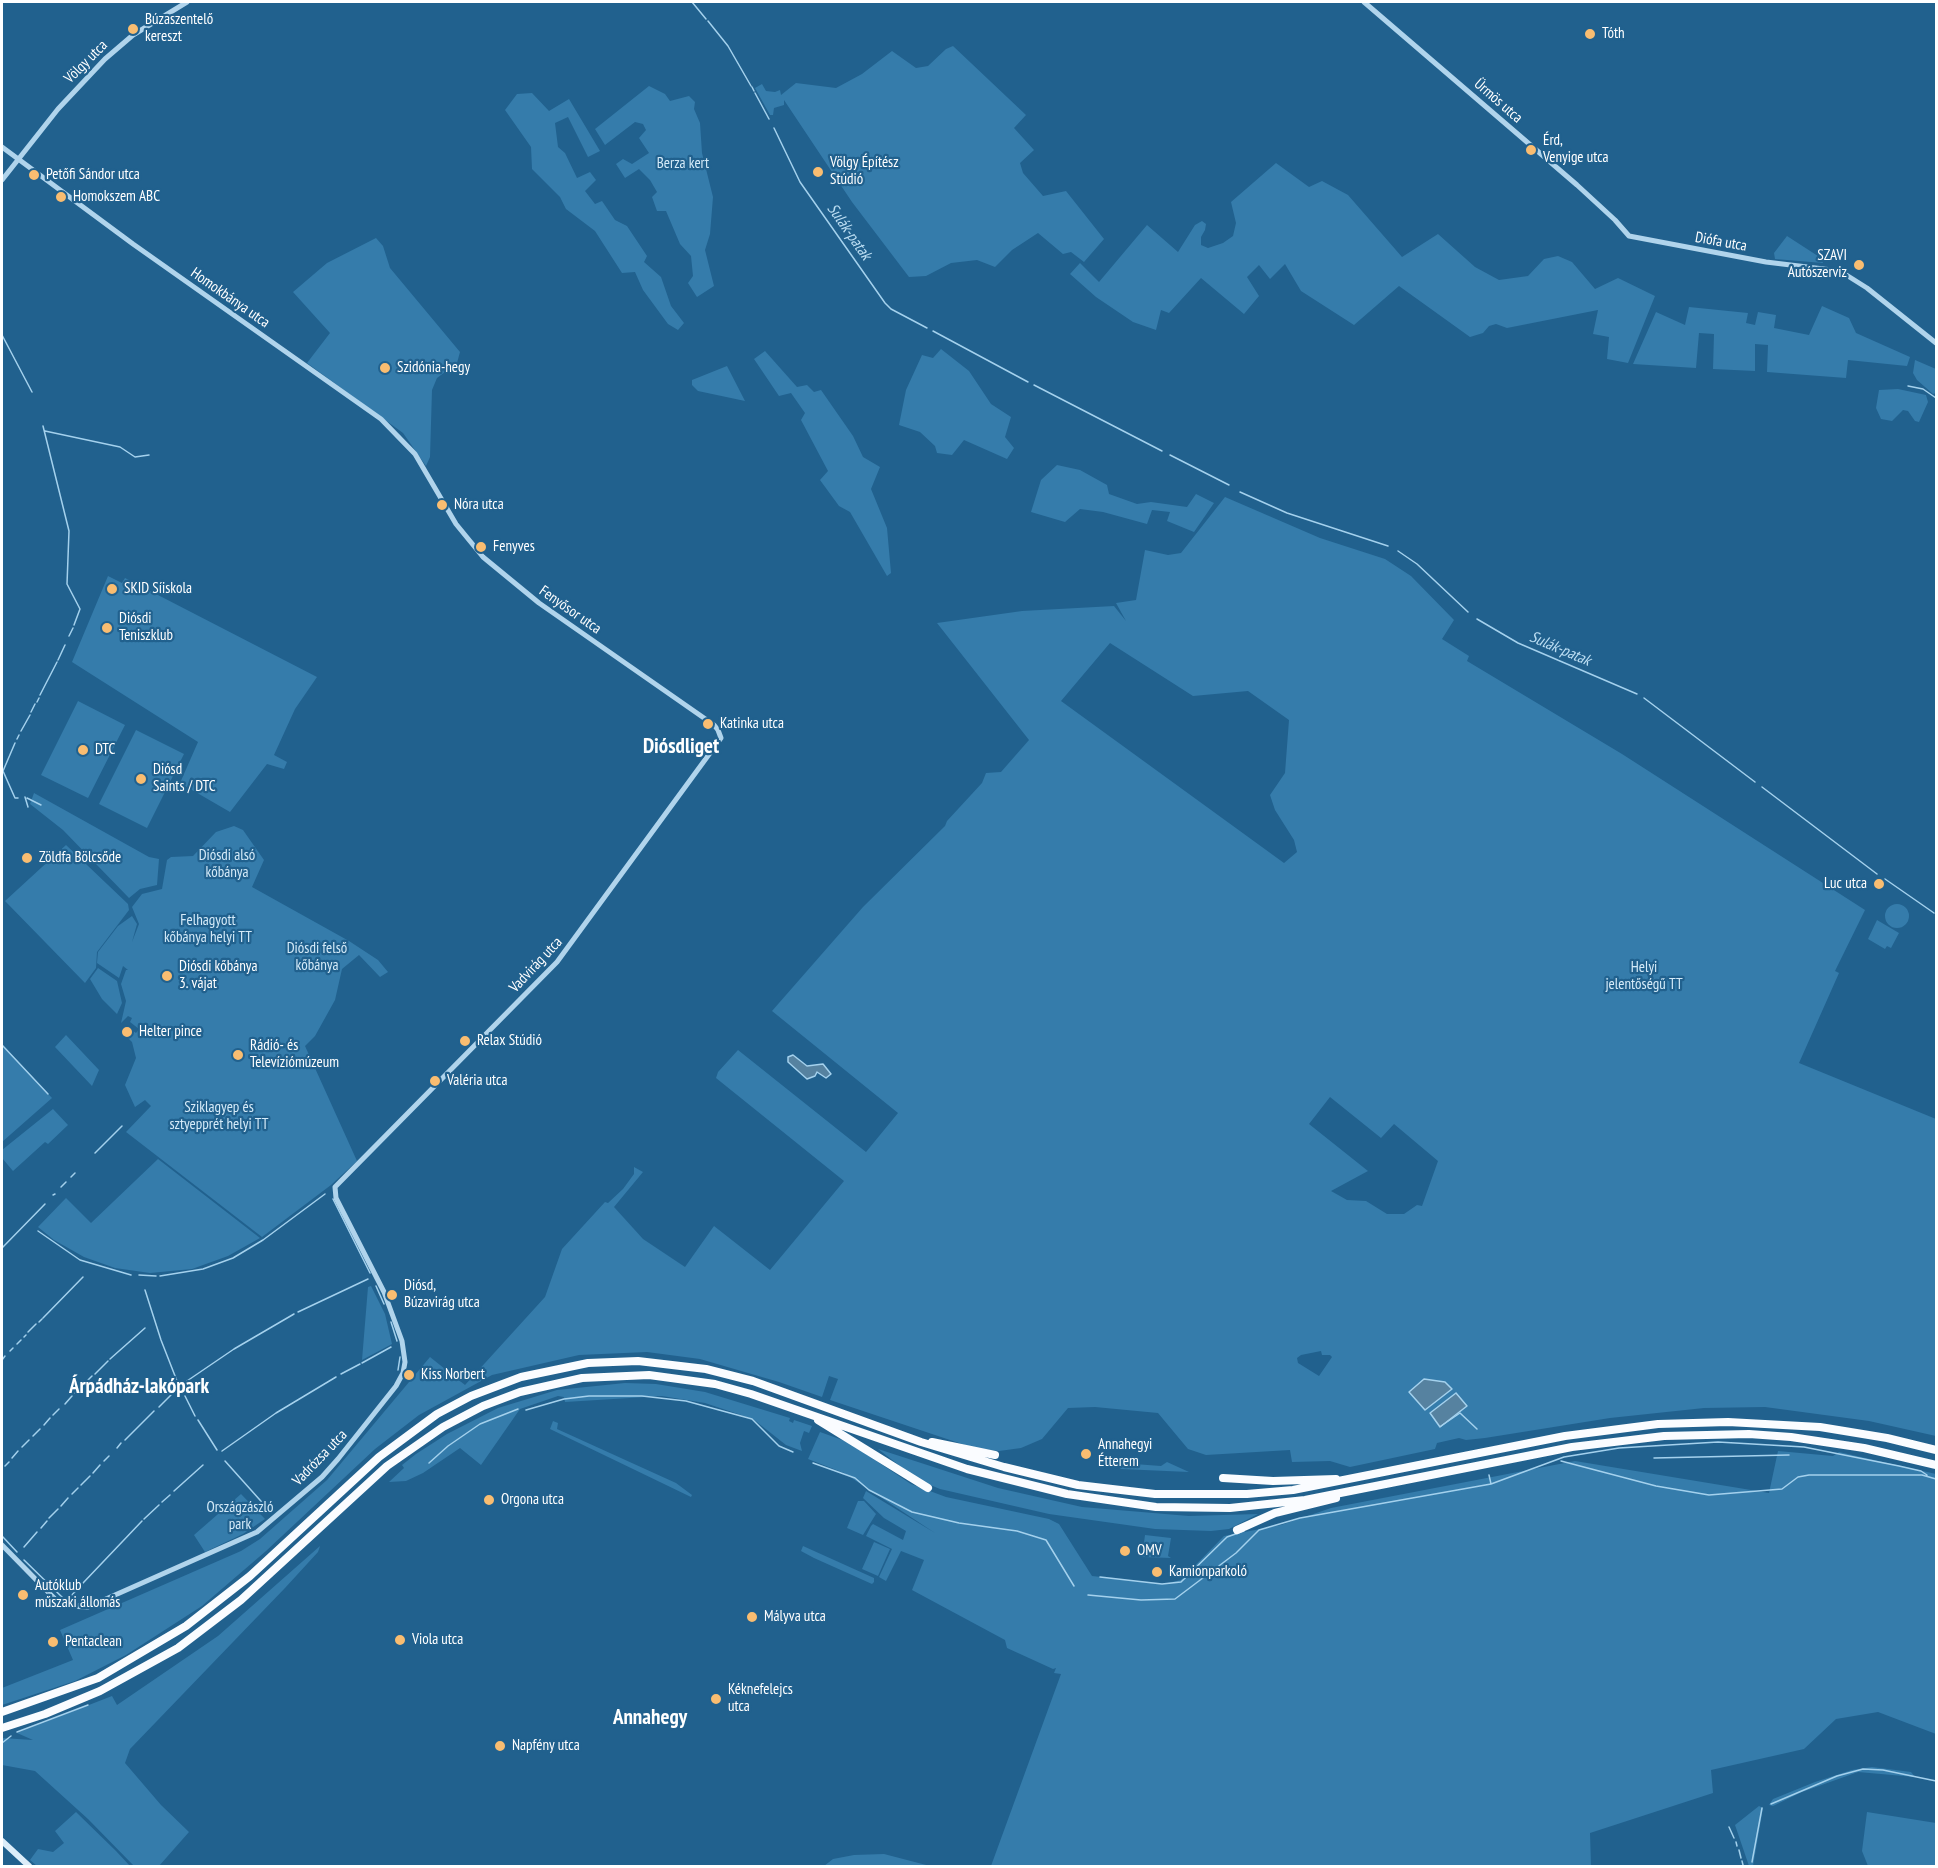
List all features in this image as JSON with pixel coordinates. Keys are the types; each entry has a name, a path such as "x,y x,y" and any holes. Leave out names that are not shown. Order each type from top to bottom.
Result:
{"highway":[{"path":"2,1712 98,1678 171,1637 250,1576 379,1456 408,1433 454,1404 521,1377 604,1362 645,1361 692,1366 753,1381 921,1442 1047,1478 1155,1494 1247,1494 1358,1478 1565,1436 1670,1424 1728,1422 1820,1427 1887,1438 1936,1450"},
{"path":"2,1728 45,1714 100,1691 178,1648 242,1600 387,1466 443,1426 502,1398 574,1379 608,1375 649,1375 715,1384 967,1469 1042,1489 1115,1502 1179,1508 1230,1508 1342,1494 1562,1449 1664,1436 1739,1434 1791,1437 1864,1448 1936,1465"},
{"path":"812,1415 927,1488"},
{"path":"921,1442 941,1442 994,1455"},
{"path":"1223,1478 1290,1481 1358,1478"},
{"path":"1237,1530 1275,1514 1328,1502 1342,1494"}],"main road":[{"path":"2,1841 29,1866"}],"street":[{"name":"Völgy utca","path":"17,158 84,79 105,59 133,35 188,2"},
{"name":"Ürmös utca","path":"1364,2 1615,220"},
{"name":"Homokbánya utca","path":"2,147 123,237 381,419 415,454 431,481"},
{"path":"2,180 17,158"},
{"name":"Diófa utca","path":"1615,220 1624,233 1635,238 1766,262 1831,269 1854,278 1936,343"},
{"name":"Fenyősor utca","path":"431,481 468,541 489,563 539,603 714,725 720,734"},
{"name":"Vadvirág utca","path":"335,1187 565,953 719,742 720,734"},
{"name":"Vadrózsa utca","path":"2,1545 55,1599 68,1606 88,1607 257,1532 339,1460 396,1386 403,1373 405,1362 402,1341 384,1292 336,1198 335,1187"}],"green space":[{"path":"953,46 1026,115 1014,128 1034,150 1020,163 1023,173 1043,196 1066,191 1104,239 1084,262 1071,252 1063,254 1038,233 1012,250 995,267 977,260 951,263 926,276 909,277 852,202 784,100 784,105 774,108 773,115 770,115 755,88 762,84 766,91 780,90 781,95 796,83 836,88 862,74 892,51 916,68 928,66 946,49"},
{"name":"Berza kert","path":"649,86 665,94 670,101 689,96 695,102 694,109 700,123 702,153 713,197 710,234 705,250 714,286 697,297 688,283 693,276 691,256 680,244 666,211 657,211 652,197 657,192 650,180 639,169 625,178 616,164 623,159 632,164 649,153 639,138 646,130 643,124 635,122 605,145 595,129"},
{"path":"532,93 549,111 569,99 600,151 588,157 568,117 555,123 558,147 565,153 577,178 590,172 596,180 585,191 595,204 602,201 615,220 627,226 647,256 644,262 661,277 671,306 684,323 678,330 668,324 643,290 635,272 622,273 595,231 566,209 560,197 532,169 531,147 505,110 517,94"},
{"path":"1276,163 1309,187 1322,181 1348,195 1402,257 1438,234 1475,267 1499,280 1528,276 1544,259 1558,256 1572,262 1595,289 1618,278 1655,296 1628,363 1607,359 1609,337 1593,334 1598,310 1507,328 1496,324 1489,326 1483,333 1470,337 1399,286 1354,325 1301,291 1285,264 1270,279 1259,265 1247,277 1259,296 1244,314 1201,278 1169,313 1161,310 1156,330 1133,322 1096,297 1070,274 1080,263 1099,282 1147,225 1178,252 1195,225 1202,221 1206,224 1201,237 1201,245 1208,248 1223,243 1233,236 1236,223 1231,202"},
{"path":"1787,236 1821,258 1823,263 1775,259 1774,253"},
{"path":"376,238 383,246 390,268 460,352 457,363 437,378 432,390 430,457 426,466 403,433 307,363 330,333 293,292 327,263"},
{"path":"1822,306 1849,318 1856,333 1910,357 1907,366 1848,360 1846,378 1767,372 1768,345 1755,344 1755,371 1713,369 1714,334 1699,333 1696,368 1633,364 1656,312 1685,325 1689,307 1748,313 1746,323 1755,325 1758,312 1776,315 1774,328 1809,335"},
{"path":"941,349 969,371 991,404 1011,417 1005,437 1014,448 1007,459 964,440 952,455 937,453 935,446 920,432 899,425 906,390 922,355 933,358"},
{"path":"765,351 797,387 807,385 814,392 821,390 853,436 863,457 880,467 871,489 887,528 891,573 887,576 850,512 839,506 820,480 828,471 801,420 805,413 791,393 779,396 754,359"},
{"path":"1915,360 1936,369 1936,393 1933,394 1917,380 1913,373"},
{"path":"727,366 745,401 698,391 692,385 692,380"},
{"path":"1898,389 1926,395 1928,402 1919,422 1915,421 1908,411 1903,410 1892,421 1881,419 1876,408 1879,390"},
{"path":"1057,465 1080,470 1107,485 1109,494 1137,504 1151,502 1187,507 1196,494 1214,503 1194,532 1167,521 1170,512 1152,510 1147,524 1103,512 1080,509 1065,522 1031,512 1041,480"},
{"name":"Helyi jelentőségű TT","path":"1225,497 1320,538 1385,559 1411,576 1454,620 1442,639 1469,656 1467,661 1622,754 1865,910 1835,971 1839,973 1799,1063 1936,1119 1936,1436 1869,1421 1765,1407 1704,1408 1610,1418 1485,1438 1466,1440 1459,1438 1437,1443 1435,1449 1350,1467 1330,1461 1292,1462 1290,1450 1206,1455 1188,1449 1158,1413 1095,1407 1068,1408 1042,1439 1021,1448 999,1451 974,1448 830,1400 838,1379 829,1376 822,1397 700,1359 647,1352 579,1355 492,1375 419,1415 375,1449 266,1551 202,1606 126,1655 75,1681 2,1705 2,1688 73,1660 60,1630 241,1551 260,1539 327,1480 430,1357 465,1385 545,1297 562,1249 605,1202 608,1203 623,1189 634,1174 634,1167 643,1172 614,1207 643,1239 685,1267 714,1226 770,1270 844,1181 716,1078 718,1072 738,1050 866,1152 898,1113 772,1011 863,907 945,826 982,783 986,773 1001,772 1029,740 937,623 1022,611 1114,606 1126,621 1116,603 1136,600 1145,550 1168,555 1181,553","holes":["1110,643 1193,696 1248,691 1289,720 1285,773 1270,795 1275,810 1294,840 1297,852 1284,863 1061,701","1330,1097 1381,1138 1394,1124 1438,1161 1422,1206 1417,1205 1404,1214 1387,1214 1366,1201 1347,1200 1331,1191 1368,1171 1309,1124","1321,1351 1322,1355 1332,1357 1319,1376 1298,1363 1297,1358"]},
{"path":"108,576 122,583 125,578 317,677 295,709 274,755 287,762 284,769 267,764 230,812 180,783 198,742 72,662"},
{"name":"DTC","path":"78,701 125,725 88,798 41,775"},
{"name":"Diósd Saints / DTC","path":"136,730 184,754 147,828 99,804"},
{"path":"34,793 149,857 159,859 157,885 140,889 129,898 63,830 30,804"},
{"path":"234,826 243,830 264,860 252,887 349,941 378,960 388,972 380,977 359,955 342,969 335,1000 315,1036 305,1046 357,1161 331,1185 262,1237 126,1132 151,1106 145,1100 135,1107 125,1085 136,1058 132,1042 126,1036 132,1030 136,1033 139,1029 130,1022 132,1018 128,1016 121,1023 126,1001 121,984 128,970 123,966 119,978 97,963 98,952 118,926 132,916 137,924 132,942 139,924 132,907 142,894 162,889 167,860 171,857 193,856 216,832"},
{"path":"66,845 128,904 129,910 97,952 96,968 85,983 5,901"},
{"path":"1892,904 1902,904 1909,911 1909,921 1902,928 1892,928 1885,921 1885,911"},
{"path":"1877,920 1899,933 1891,948 1887,946 1885,949 1868,939"},
{"path":"98,968 117,981 122,1003 117,1014 102,999 90,979"},
{"path":"66,1035 99,1070 92,1086 55,1047"},
{"path":"2,1044 52,1098 2,1142"},
{"path":"53,1109 68,1125 13,1171 2,1158 2,1150"},
{"path":"158,1159 260,1238 228,1256 192,1269 150,1273 115,1268 84,1257 54,1240 38,1227 66,1198 91,1223"},
{"path":"371,1286 385,1314 392,1344 362,1360 368,1287"},
{"path":"625,1383 656,1384 705,1392 790,1418 789,1421 793,1423 794,1420 812,1426 809,1433 804,1431 800,1443 802,1451 786,1445 753,1419 705,1403 662,1396 565,1402 564,1397 558,1396 520,1409 481,1465 460,1448 423,1473 406,1481 389,1482 404,1468 402,1465 416,1454 447,1434 498,1408 557,1390"},
{"path":"553,1421 558,1423 557,1429 676,1483 692,1495 691,1497 550,1429"},
{"path":"820,1432 848,1442 911,1484 946,1497 1049,1519 1059,1524 1092,1576 1163,1584 1181,1580 1224,1536 1281,1525 1331,1508 1575,1461 1769,1493 1778,1451 1833,1456 1839,1452 1936,1474 1936,1734 1878,1712 1836,1719 1804,1749 1711,1770 1713,1793 1590,1833 1591,1866 991,1866 1061,1674 1054,1673 1056,1668 1053,1669 1007,1648 1005,1640 912,1590 924,1560 901,1551 886,1581 879,1577 892,1549 866,1536 871,1526 873,1524 903,1540 906,1531 884,1518 863,1498 866,1491 935,1533 844,1473 808,1459"},
{"path":"878,1449 998,1488 1082,1507 1189,1516 1258,1514 1229,1529 1211,1531 1155,1529 1049,1514 940,1489 918,1480"},
{"path":"1115,1459 1122,1460 1121,1463 1161,1466 1167,1462 1189,1472 1121,1469 1115,1464"},
{"name":"Országzászló park","path":"241,1494 265,1519 243,1534 205,1552 194,1535"},
{"path":"858,1501 864,1501 876,1514 863,1535 847,1528"},
{"path":"1145,1535 1171,1538 1168,1556 1171,1558 1142,1557"},
{"path":"874,1542 890,1549 878,1576 862,1569"},
{"path":"320,1546 318,1552 285,1588 130,1749 125,1763 161,1805 189,1832 159,1866 134,1866 88,1819 35,1771 2,1765 2,1738 33,1740 17,1733 112,1696 117,1705 218,1636"},
{"path":"803,1546 874,1578 874,1582 872,1584 814,1558 801,1551"},
{"path":"1872,1767 1911,1772 1915,1777 1858,1772 1802,1792 1773,1806 1769,1805 1773,1799 1815,1782 1852,1770"},
{"path":"1759,1806 1763,1808 1753,1866 1749,1866 1735,1825"},
{"path":"76,1812 130,1866 37,1866 30,1860 38,1849 53,1852 64,1843 55,1831"},
{"path":"1867,1812 1936,1823 1936,1866 1868,1866 1862,1851"},
{"path":"884,1854 930,1866 824,1866 833,1859 854,1855"}],"shaded area":[{"path":"793,1055 807,1066 823,1064 831,1074 826,1078 817,1072 815,1076 807,1079 788,1062 788,1057"},
{"path":"1424,1379 1445,1382 1452,1389 1425,1410 1409,1392"},
{"path":"1456,1393 1467,1406 1440,1427 1430,1413"}],"waterway":[{"name":"Sulák-patak","path":"692,2 706,19"},
{"name":"Sulák-patak","path":"708,21 728,46 751,86"},
{"name":"Sulák-patak","path":"752,87 754,91"},
{"name":"Sulák-patak","path":"755,93 769,119"},
{"name":"Sulák-patak","path":"774,128 800,182 885,303 891,309 927,328"},
{"path":"933,331 1028,382"},
{"path":"2,335 32,392"},
{"name":"Sulák-patak","path":"1034,385 1162,451"},
{"path":"1908,386 1923,389 1936,398"},
{"path":"43,426 69,531 67,584 80,609 74,625"},
{"path":"45,431 120,447 135,457 149,455"},
{"name":"Sulák-patak","path":"1170,455 1229,485"},
{"name":"Sulák-patak","path":"1240,492 1287,513 1388,546"},
{"name":"Sulák-patak","path":"1398,551 1417,564 1468,612"},
{"name":"Sulák-patak","path":"1477,619 1518,643 1637,694"},
{"path":"69,636 73,628"},
{"path":"58,660 65,645"},
{"path":"40,695 57,662"},
{"path":"37,702 39,698"},
{"name":"Sulák-patak","path":"1644,698 1755,782"},
{"path":"31,712 35,704"},
{"path":"21,731 30,715"},
{"path":"17,739 19,735"},
{"path":"15,743 3,771 15,798 18,798"},
{"name":"Sulák-patak","path":"1762,787 1877,874"},
{"path":"25,797 28,807"},
{"path":"27,798 41,805"},
{"path":"1885,879 1934,913"},
{"path":"2,1045 48,1094"},
{"path":"95,1153 122,1126"},
{"path":"71,1177 75,1173"},
{"path":"61,1187 66,1182"},
{"path":"160,1276 203,1269 233,1258 263,1240 325,1194"},
{"path":"333,1199 370,1273"},
{"path":"2,1248 45,1204"},
{"path":"38,1231 80,1260 131,1275"},
{"path":"139,1275 156,1276"},
{"path":"43,1318 83,1277"},
{"path":"298,1312 368,1279"},
{"path":"376,1286 384,1304"},
{"path":"145,1290 177,1381"},
{"path":"184,1383 234,1349 294,1314"},
{"path":"39,1322 42,1319"},
{"path":"391,1322 397,1341"},
{"path":"28,1332 36,1324"},
{"path":"110,1359 145,1328"},
{"path":"17,1344 21,1340"},
{"path":"362,1363 391,1347"},
{"path":"10,1351 13,1348"},
{"path":"2,1360 5,1356"},
{"path":"398,1370 400,1357"},
{"path":"95,1374 108,1361"},
{"path":"341,1374 360,1364"},
{"path":"88,1380 92,1376"},
{"path":"222,1451 276,1413 336,1377"},
{"path":"75,1393 85,1383"},
{"path":"159,1407 173,1393"},
{"path":"65,1404 72,1396"},
{"path":"185,1396 195,1416"},
{"path":"526,1410 564,1399 589,1396 642,1396 686,1401 752,1419 779,1446 793,1452"},
{"path":"53,1415 59,1409"},
{"path":"429,1463 448,1446 480,1424 518,1409"},
{"path":"125,1440 154,1411"},
{"path":"1441,1426 1460,1413 1477,1429"},
{"path":"44,1425 50,1418"},
{"path":"198,1420 217,1450"},
{"path":"33,1436 40,1429"},
{"path":"22,1447 29,1440"},
{"path":"1489,1475 1491,1484 1564,1457 1619,1448 1718,1442 1804,1447 1921,1471 1927,1475"},
{"path":"117,1448 121,1443"},
{"path":"12,1458 18,1451"},
{"path":"1654,1458 1789,1455"},
{"path":"104,1461 109,1456"},
{"path":"225,1461 268,1509"},
{"path":"1561,1461 1656,1486 1709,1495 1782,1489 1798,1477 1809,1475 1922,1475 1936,1479"},
{"path":"5,1466 9,1462"},
{"path":"813,1463 855,1478 869,1490 912,1512 959,1523 1017,1531 1046,1540 1074,1586"},
{"path":"93,1473 100,1465"},
{"path":"174,1491 203,1465"},
{"path":"81,1485 90,1476"},
{"path":"1088,1595 1141,1600 1175,1599 1236,1553 1259,1530 1300,1518 1491,1484"},
{"path":"72,1494 78,1488"},
{"path":"162,1502 170,1495"},
{"path":"61,1506 68,1498"},
{"path":"144,1519 159,1505"},
{"path":"49,1518 58,1509"},
{"path":"41,1528 47,1521"},
{"path":"83,1583 142,1521"},
{"path":"1100,1577 1162,1584 1181,1582 1227,1537 1244,1531"},
{"path":"24,1547 37,1532"},
{"path":"2,1536 17,1552"},
{"path":"24,1560 64,1599"},
{"path":"71,1596 80,1586"},
{"path":"78,1604 95,1601"},
{"path":"17,1732 88,1705"},
{"path":"2,1743 11,1736"},
{"path":"1771,1804 1837,1776 1863,1769 1883,1770 1936,1781"},
{"path":"1752,1862 1762,1808"},
{"path":"1729,1827 1734,1838"},
{"path":"1736,1842 1737,1846"},
{"path":"1739,1850 1741,1858"},
{"path":"1742,1861 1743,1865"}],"place":[{"name":"Búzaszentelő kereszt","path":"133,29"},
{"name":"Tóth","path":"1590,34"},
{"name":"Érd, Venyige utca","path":"1531,150"},
{"name":"Völgy Építész Stúdió","path":"818,172"},
{"name":"Petőfi Sándor utca","path":"34,175"},
{"name":"Homokszem ABC","path":"61,197"},
{"name":"SZAVI Autószerviz","path":"1859,265"},
{"name":"Szidónia-hegy","path":"385,368"},
{"name":"Nóra utca","path":"442,505"},
{"name":"Fenyves","path":"481,547"},
{"name":"SKID Síiskola","path":"112,589"},
{"name":"Diósdi Teniszklub","path":"107,628"},
{"name":"Katinka utca","path":"708,724"},
{"name":"DTC","path":"83,750"},
{"name":"Diósd Saints / DTC","path":"141,779"},
{"name":"Zöldfa Bölcsőde","path":"27,858"},
{"name":"Luc utca","path":"1879,884"},
{"name":"Diósdi kőbánya 3. vájat","path":"167,976"},
{"name":"Helter pince","path":"127,1032"},
{"name":"Relax Stúdió","path":"465,1041"},
{"name":"Rádió- és Televíziómúzeum","path":"238,1055"},
{"name":"Valéria utca","path":"435,1081"},
{"name":"Diósd, Búzavirág utca","path":"392,1295"},
{"name":"Kiss Norbert","path":"409,1375"},
{"name":"Annahegyi Étterem","path":"1086,1454"},
{"name":"Orgona utca","path":"489,1500"},
{"name":"OMV","path":"1125,1551"},
{"name":"Kamionparkoló","path":"1157,1572"},
{"name":"Autóklub műszaki állomás","path":"23,1595"},
{"name":"Mályva utca","path":"752,1617"},
{"name":"Viola utca","path":"400,1640"},
{"name":"Pentaclean","path":"53,1642"},
{"name":"Kéknefelejcs utca","path":"716,1699"},
{"name":"Napfény utca","path":"500,1746"}],"district":[{"name":"Diósdliget","path":"681,747"},
{"name":"Árpádház-lakópark","path":"139,1387"},
{"name":"Annahegy","path":"650,1718"}],"park label":[{"name":"Diósdi alsó kőbánya","path":"227,864"},
{"name":"Felhagyott kőbánya helyi TT","path":"208,930"},
{"name":"Diósdi felső kőbánya","path":"317,958"},
{"name":"Sziklagyep és sztyepprét helyi TT","path":"219,1116"}]}
